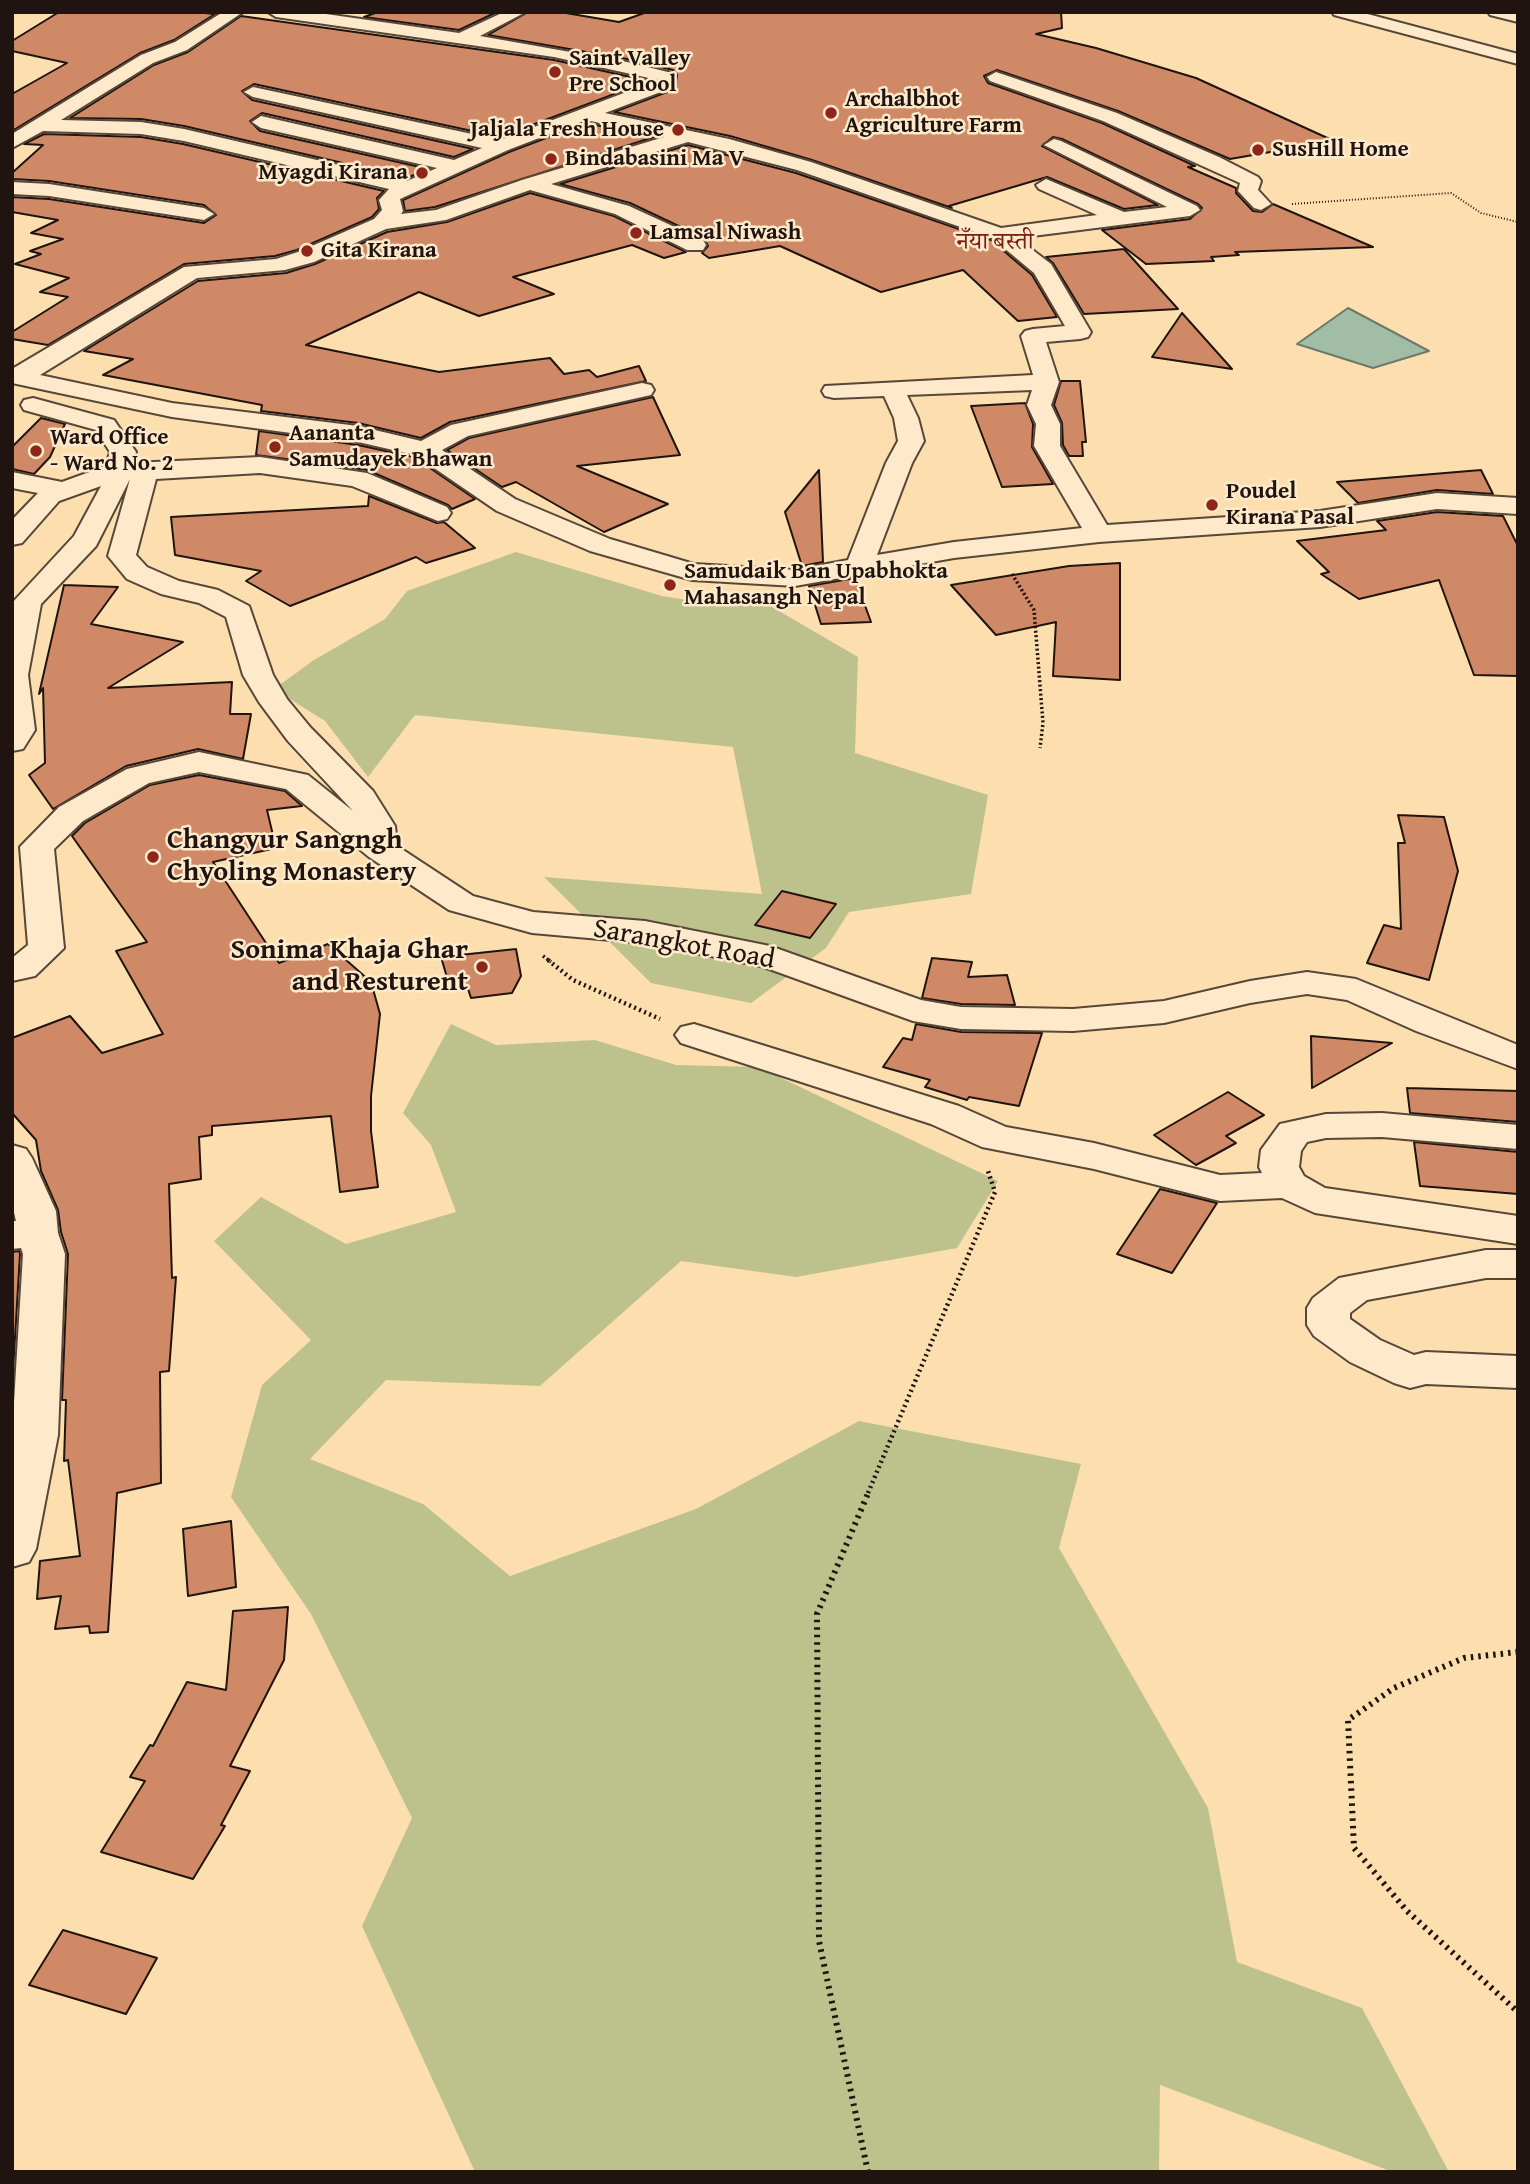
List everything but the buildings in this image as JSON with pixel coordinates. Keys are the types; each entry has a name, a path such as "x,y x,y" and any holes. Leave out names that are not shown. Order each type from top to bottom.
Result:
{"street":[{"path":"12,142 147,59 181,46 235,12"},
{"path":"276,12 464,37 554,52 666,77 668,83 501,146 392,195 388,200 393,211 381,223"},
{"path":"464,37 518,12"},
{"path":"1340,12 1518,59"},
{"path":"1496,12 1518,17"},
{"path":"996,77 1110,117 1212,161 1251,181 1248,191 1261,204"},
{"path":"253,92 501,146"},
{"path":"582,114 687,136 804,166 999,234 1043,269 1080,332 1033,336 1047,382 1039,405 1048,424 1047,446 1099,534"},
{"path":"261,122 455,166"},
{"path":"39,125 141,128 184,135 408,187"},
{"path":"15,385 171,282 192,272 287,262 306,257 381,223 439,216 528,184 687,136"},
{"path":"999,234 1190,209 1054,145"},
{"path":"528,184 621,210 695,245"},
{"path":"1046,185 1122,218"},
{"path":"12,188 49,190 204,214"},
{"path":"834,391 1047,382"},
{"path":"15,385 172,410 358,434 424,450 506,505 600,545 692,572 795,578 989,546 1099,534 1320,519 1437,501 1518,506"},
{"path":"15,385 53,409 105,425 132,471 122,556 138,573 171,588 208,596 239,612 258,674 274,702 299,734 362,798 378,826 380,850"},
{"path":"859,567 898,463 911,441 906,418 892,387"},
{"path":"424,450 460,430 642,390"},
{"path":"12,498 57,492 132,471 260,465 358,479 438,513"},
{"path":"12,742 19,730 13,675 27,602 86,540 132,471"},
{"path":"12,480 57,492"},
{"path":"12,537 57,492"},
{"name":"Sarangkot Road","path":"12,970 22,968 46,948 37,847 71,814 138,776 199,762 297,782 380,850 461,903 533,922 645,932 770,957 913,1010 961,1018 1073,1020 1164,1012 1250,992 1307,983 1356,990 1429,1023 1518,1058"},
{"path":"694,1035 945,1115 996,1138 1094,1156 1220,1188 1290,1185"},
{"path":"1518,1137 1382,1125 1326,1126 1294,1133 1281,1150 1279,1167 1290,1185 1315,1200 1518,1230"},
{"path":"12,1158 36,1211 25,1234 44,1254 35,1435 12,1546"},
{"path":"1518,1264 1486,1264 1354,1288 1328,1308 1329,1325 1365,1351 1410,1372 1426,1368 1518,1372"}],"path":[{"path":"1261,204 1316,204 1451,193 1481,213 1518,222"},
{"path":"989,546 1019,584 1034,610 1043,723 1040,748"},
{"path":"533,922 544,960 573,980 694,1035"},
{"path":"868,2172 819,1941 817,1614 995,1192 982,1153 996,1138"},
{"path":"1518,1652 1464,1658 1394,1688 1348,1720 1354,1848 1407,1911 1518,2012"}],"green space":[{"path":"516,552 662,596 713,604 760,600 858,657 855,753 988,795 971,894 849,912 826,948 751,1003 651,983 544,877 762,894 733,747 415,715 368,777 325,721 274,689 314,660 385,619 407,591"},
{"path":"451,1024 496,1045 595,1040 676,1065 758,1067 998,1181 957,1248 796,1277 681,1261 540,1386 386,1380 310,1459 423,1504 510,1576 696,1509 859,1421 1081,1464 1059,1548 1208,1808 1237,1962 1362,2008 1449,2172 1393,2172 1160,2085 1159,2172 475,2172 362,1926 412,1818 311,1614 231,1497 262,1385 311,1340 214,1241 261,1197 346,1244 456,1212 431,1145 403,1113"}],"shaded area":[{"path":"1348,308 1429,351 1373,368 1297,344"}],"waterway":[{"path":"1330,12 1479,53"}],"place":[{"name":"Saint Valley Pre School","path":"555,72"},
{"name":"Archalbhot Agriculture Farm","path":"831,113"},
{"name":"Jaljala Fresh House","path":"678,130"},
{"name":"SusHill Home","path":"1258,150"},
{"name":"Bindabasini Ma V","path":"551,159"},
{"name":"Myagdi Kirana","path":"422,173"},
{"name":"Lamsal Niwash","path":"636,233"},
{"name":"Gita Kirana","path":"307,251"},
{"name":"Aananta Samudayek Bhawan","path":"275,447"},
{"name":"Ward Office - Ward No. 2","path":"36,451"},
{"name":"Poudel Kirana Pasal","path":"1212,505"},
{"name":"Samudaik Ban Upabhokta Mahasangh Nepal","path":"670,585"},
{"name":"Changyur Sangngh Chyoling Monastery","path":"153,857"},
{"name":"Sonima Khaja Ghar and Resturent","path":"482,967"}],"district":[{"name":"नँया बस्ती","path":"995,243"}]}
